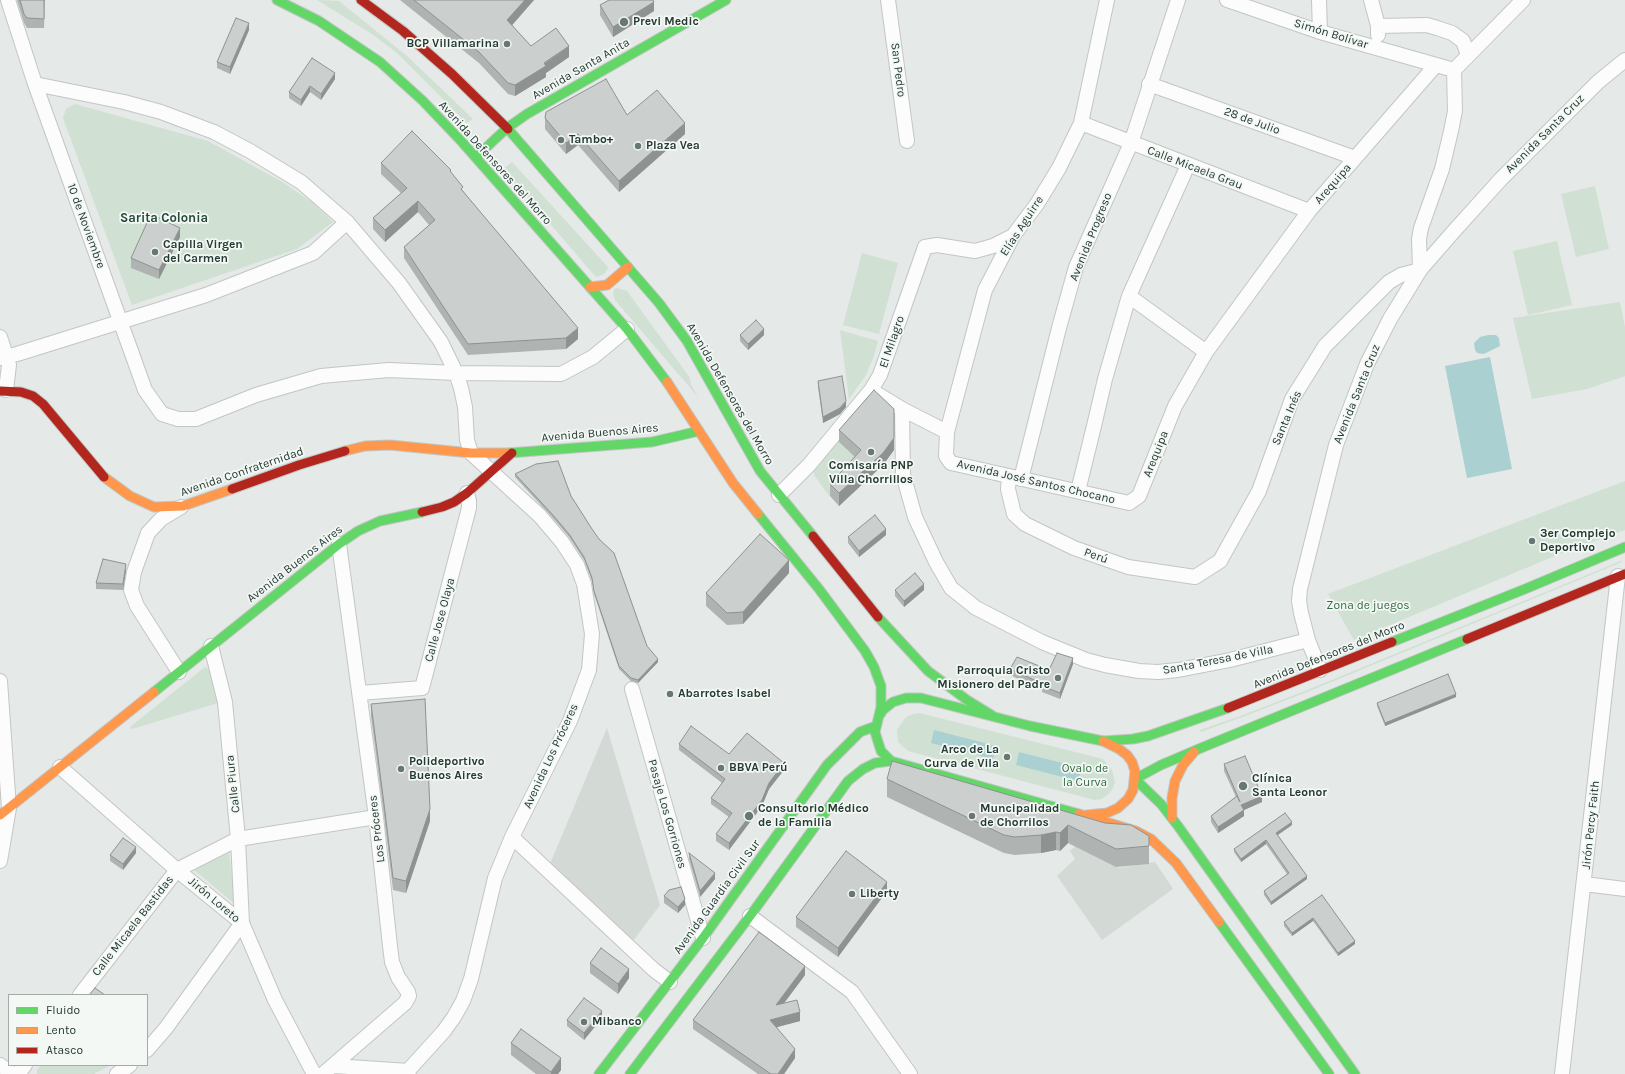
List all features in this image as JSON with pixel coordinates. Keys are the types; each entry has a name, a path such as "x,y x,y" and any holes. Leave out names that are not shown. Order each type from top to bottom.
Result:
{"main road":[{"name":"Avenida Defensores del Morro","path":"277,0 319,21 380,62 423,101 476,157 627,330 671,387 733,484 819,589 865,651 874,667 881,686 882,697 876,726 877,741 881,751 891,761"},
{"name":"Avenida Defensores del Morro","path":"361,0 403,31 452,74 507,128 659,303 687,341 744,446 760,471 879,619 911,655 928,671 947,686 993,716"},
{"name":"Avenida Santa Anita","path":"476,157 507,128 527,114 724,1"},
{"path":"590,287 607,285 628,267"},
{"name":"Avenida Confraternidad","path":"3,390 21,392 33,396 43,404 106,479 130,496 154,507 183,506 299,465 364,446 390,445 471,453 512,453"},
{"name":"Avenida Buenos Aires","path":"4,812 339,544 358,531 380,521 442,507 454,502 492,472 512,453 652,442 698,431"},
{"name":"Avenida Defensores del Morro","path":"1103,741 1133,739 1191,722 1525,589 1625,547"},
{"path":"1082,816 1107,813 1118,808 1128,800 1136,779 1161,766 1622,575"},
{"name":"Avenida Defensores del Morro","path":"879,716 883,710 893,702 906,698 921,698 1030,726 1103,741 1119,748 1127,755 1133,766 1136,779"},
{"name":"Avenida Guardia Civil Sur","path":"599,1074 703,938 827,765 844,746 860,732 876,726"},
{"path":"1172,818 1172,798 1175,781 1183,765 1194,752"},
{"path":"630,1074 750,916 848,781 863,768 875,763 891,761 1136,832 1151,839 1164,850 1187,877 1329,1074"},
{"path":"1136,779 1154,796 1172,818 1355,1074"}],"street":[{"name":"10 de Noviembre","path":"8,0 35,84 145,390 162,414 178,419 196,419 256,395 321,376 389,370 456,373"},
{"name":"San Pedro","path":"888,0 907,141"},
{"name":"Elías Aguirre","path":"946,456 947,432 985,290 1013,236 1037,204 1059,168 1081,123 1107,0"},
{"name":"Avenida Progreso","path":"1015,478 1076,267 1131,143 1149,84 1178,0"},
{"name":"Simón Bolívar","path":"1227,0 1320,32 1436,65"},
{"path":"1319,0 1320,32"},
{"path":"1371,0 1378,26 1377,47"},
{"path":"1420,270 1419,239 1421,228 1442,168 1452,131 1455,111 1454,70 1523,0"},
{"path":"1378,26 1427,26 1438,28 1452,33 1463,41 1468,55"},
{"name":"Avenida Santa Cruz","path":"1320,670 1308,640 1301,613 1299,600 1300,588 1336,445 1367,364 1390,319 1420,270 1501,179 1598,82 1625,60"},
{"path":"1436,65 1454,70"},
{"name":"Arequipa","path":"1129,503 1139,496 1175,406 1206,352 1258,278 1309,211 1436,65"},
{"path":"35,84 124,102 161,112 214,132 250,151 301,182 347,222 399,283 441,342 456,373 462,395 467,440 471,453"},
{"name":"28 de Julio","path":"1149,84 1355,158"},
{"name":"Calle Micaela Grau","path":"1081,123 1309,211"},
{"path":"1078,491 1105,379 1129,296 1188,165"},
{"path":"4,357 206,295 313,253 347,222"},
{"name":"El Milagro","path":"779,495 809,465 871,390 880,375 925,247 937,245 975,251 993,246 1013,236"},
{"name":"Santa Inés","path":"1220,561 1259,491 1292,399 1325,346 1389,282 1401,274 1420,270"},
{"path":"1129,296 1206,352"},
{"path":"456,373 561,374 593,357 627,330"},
{"path":"0,337 8,374 3,390"},
{"path":"871,390 902,409 947,432"},
{"name":"Santa Teresa de Villa","path":"902,409 903,474 915,516 936,562 951,588 976,608 1042,642 1086,660 1139,671 1158,672 1178,670 1230,660 1308,640"},
{"name":"Avenida Los Próceres","path":"407,1072 444,1031 463,1001 471,979 496,878 512,837 570,721 589,670 592,634 584,584 577,565 562,542 540,516 471,453"},
{"name":"Avenida José Santos Chocano","path":"946,456 951,463 1129,503"},
{"name":"Perú","path":"1015,478 1008,489 1014,514 1024,524 1074,548 1128,567 1195,577 1220,561"},
{"name":"Calle Jose Olaya","path":"360,693 422,688 469,508 470,501 467,493"},
{"path":"179,672 137,606 131,590 134,572 148,533 161,519 183,506"},
{"name":"Los Próceres","path":"329,1070 406,1003 409,996 398,977 392,962 376,817 339,544"},
{"name":"Jirón Percy Faith","path":"1562,1074 1622,575"},
{"name":"Calle Piura","path":"212,646 225,702 238,839 242,923"},
{"path":"0,681 4,812 0,861"},
{"name":"Pasaje Los Gorriones","path":"632,689 703,938"},
{"name":"Jirón Loreto","path":"60,767 177,870 242,923 275,1000 314,1074"},
{"name":"Calle Micaela Bastidas","path":"81,994 177,870 238,839 376,817"},
{"path":"512,837 654,970 670,982"},
{"path":"1584,884 1625,889"},
{"path":"750,916 852,992 910,1074"},
{"path":"148,1049 170,1022 242,923"},
{"path":"0,1065 13,1074"},
{"path":"18,1074 24,1066"},
{"path":"117,1074 129,1066"},
{"path":"329,1070 407,1072"}],"shaded area":[{"path":"607,728 660,905 633,941 547,871"},
{"path":"1076,845 1119,868 1155,862 1173,889 1102,940 1057,876 1075,859 1070,851"}],"green space":[{"path":"317,0 339,1 407,56 473,119 467,123 397,53 372,34"},
{"path":"75,104 208,141 284,183 313,203 333,222 297,249 132,305 63,118 66,109"},
{"path":"512,162 608,267 605,273 596,277 503,169"},
{"path":"1595,186 1609,249 1576,257 1561,194"},
{"path":"1557,241 1572,305 1528,315 1513,251"},
{"path":"862,253 898,263 879,334 843,325"},
{"path":"617,288 627,291 690,378 691,385 698,397 615,300 613,294 614,289"},
{"path":"1620,302 1625,327 1625,376 1587,389 1532,399 1513,318"},
{"path":"840,330 878,341 874,356 866,375 849,399"},
{"path":"838,440 861,462 829,496 814,475 814,469"},
{"name":"Zona de juegos","path":"1625,481 1625,530 1557,555 1354,640 1328,594"},
{"path":"1621,561 1622,562 1307,692 1201,732 1200,730 1305,691"},
{"path":"205,667 213,671 218,703 132,729 130,727"},
{"name":"Ovalo de la Curva","path":"919,713 1103,759 1112,770 1115,782 1112,790 1102,799 1095,800 908,751 898,742 897,730 905,718"},
{"path":"229,853 236,905 194,870"},
{"path":"40,1066 109,1066 94,1074 37,1074 37,1070"}],"water":[{"path":"1496,335 1499,338 1500,346 1484,354 1477,353 1474,343 1480,337"},
{"path":"1490,357 1512,469 1467,478 1445,366"},
{"path":"934,730 996,746 993,759 931,743"},
{"path":"1019,752 1082,768 1078,781 1016,765"}],"building":[{"path":"20,0 44,0 44,19 27,18 24,14"},
{"path":"414,0 525,0 507,20 531,46 556,28 569,46 544,63 546,66 515,85 508,83 479,52"},
{"path":"609,0 653,0 654,2 613,27 600,5"},
{"path":"236,18 249,23 230,67 217,62"},
{"path":"312,58 335,73 321,94 310,86 301,100 289,92"},
{"path":"606,79 627,115 657,90 685,123 619,181 578,134 566,143 545,118 546,112"},
{"path":"412,131 451,170 450,171 463,187 461,189 578,328 566,338 468,344 404,247 435,220 418,201 385,230 373,218 407,188 381,163"},
{"name":"Capilla Virgen del Carmen","path":"151,214 180,228 159,270 131,258"},
{"path":"756,320 764,329 748,344 740,335"},
{"path":"842,376 846,401 840,408 823,417 818,381"},
{"name":"Comisaría PNP Villa Chorrillos","path":"874,390 894,409 894,438 883,453 839,493 830,484 861,450 839,430"},
{"path":"558,461 571,496 599,539 614,553 647,646 658,659 638,680 631,678 619,666 584,557 569,534 515,474 536,464"},
{"path":"875,515 886,529 859,551 848,537"},
{"path":"760,534 789,560 743,612 727,613 706,593"},
{"path":"103,559 126,564 123,584 96,583"},
{"path":"915,573 924,584 904,601 895,590"},
{"path":"1057,653 1073,658 1060,693 1042,686 1043,684 1010,669 1017,657 1049,670"},
{"path":"1448,674 1456,694 1385,723 1377,703"},
{"name":"Polideportivo Buenos Aires","path":"425,699 430,809 406,881 393,878 371,704"},
{"path":"691,726 729,754 747,733 784,763 769,783 762,800 729,843 716,834 732,813 711,798 725,779 679,744"},
{"path":"1245,756 1262,796 1241,805 1244,810 1218,827 1211,816 1237,796 1240,802 1224,764"},
{"path":"892,761 1105,823 1131,825 1149,836 1149,846 1116,849 1068,825 1060,833 1056,832 1015,837 1004,835 887,779"},
{"path":"1285,813 1292,822 1276,833 1307,876 1271,902 1264,891 1289,873 1266,840 1241,859 1234,849"},
{"path":"123,838 136,847 123,864 110,855"},
{"path":"846,851 887,882 838,948 796,917"},
{"path":"689,853 715,873 700,891"},
{"path":"681,887 685,899 678,907 664,896 669,890"},
{"path":"1322,895 1355,941 1338,953 1313,918 1292,933 1284,922"},
{"path":"759,932 805,966 776,1005 797,1000 800,1012 770,1020 795,1049 778,1074 771,1074 693,1020"},
{"path":"601,948 629,969 618,984 590,963"},
{"path":"95,988 104,994 90,994"},
{"name":"Mibanco","path":"584,998 602,1011 584,1033 567,1020"},
{"path":"521,1029 561,1058 551,1072 511,1043"}],"traffic: fast":[{"path":"277,0 319,21 380,62 423,101 462,142 627,329 667,382"},
{"path":"476,157 507,128 527,114 726,0"},
{"path":"508,129 659,303 687,341 760,471 813,536"},
{"path":"509,453 652,442 699,431"},
{"path":"154,692 339,544 358,531 380,521 422,512"},
{"path":"758,514 819,589 865,651 874,667 881,686 881,707 875,732 881,751 891,761 1079,814"},
{"path":"1392,642 1625,547"},
{"path":"878,617 928,671 967,700 993,716"},
{"path":"1135,779 1161,765 1201,748 1467,639"},
{"path":"879,716 883,710 893,702 906,698 921,698 1030,726 1103,741 1133,739 1148,736 1228,708"},
{"path":"599,1074 703,938 827,765 860,732 876,726"},
{"path":"630,1074 750,916 848,781 863,769 875,763 891,761"},
{"path":"1135,779 1161,804 1178,826 1355,1074"},
{"path":"1219,922 1329,1074"}],"traffic: slow":[{"path":"590,287 607,285 628,267"},
{"path":"667,382 733,483 758,514"},
{"path":"345,451 365,446 390,445 471,453 509,453"},
{"path":"104,477 130,496 154,507 183,506 232,489"},
{"path":"0,815 154,692"},
{"path":"1087,815 1107,813 1118,808 1128,799 1133,790 1135,771 1132,762 1127,755 1119,749 1103,741"},
{"path":"1172,818 1172,798 1175,781 1183,765 1194,752"},
{"path":"1079,814 1136,831 1151,839 1176,863 1219,922"}],"traffic: jam":[{"path":"361,0 403,31 452,74 508,129"},
{"path":"0,391 21,392 33,396 43,404 104,477"},
{"path":"232,489 299,465 345,451"},
{"path":"422,512 454,502 467,493 512,453"},
{"path":"813,536 878,617"},
{"path":"1467,639 1625,574"},
{"path":"1228,708 1392,642"}],"place":[{"name":"Previ Medic","path":"624,22"},
{"name":"BCP Villamarina","path":"507,44"},
{"name":"Tambo+","path":"561,140"},
{"name":"Plaza Vea","path":"638,146"},
{"name":"Capilla Virgen del Carmen","path":"155,252"},
{"name":"Comisaría PNP Villa Chorrillos","path":"871,452"},
{"name":"3er Complejo Deportivo","path":"1532,541"},
{"name":"Parroquia Cristo Misionero del Padre","path":"1058,678"},
{"name":"Abarrotes Isabel","path":"670,694"},
{"name":"Arco de La Curva de Vila","path":"1007,757"},
{"name":"BBVA Perú","path":"721,768"},
{"name":"Polideportivo Buenos Aires","path":"401,769"},
{"name":"Clínica Santa Leonor","path":"1243,786"},
{"name":"Consultorio Médico de la Familia","path":"749,816"},
{"name":"Muncipalidad de Chorrilos","path":"972,816"},
{"name":"Liberty","path":"852,894"},
{"name":"Mibanco","path":"584,1022"}],"district":[{"name":"Sarita Colonia","path":"164,218"}]}
